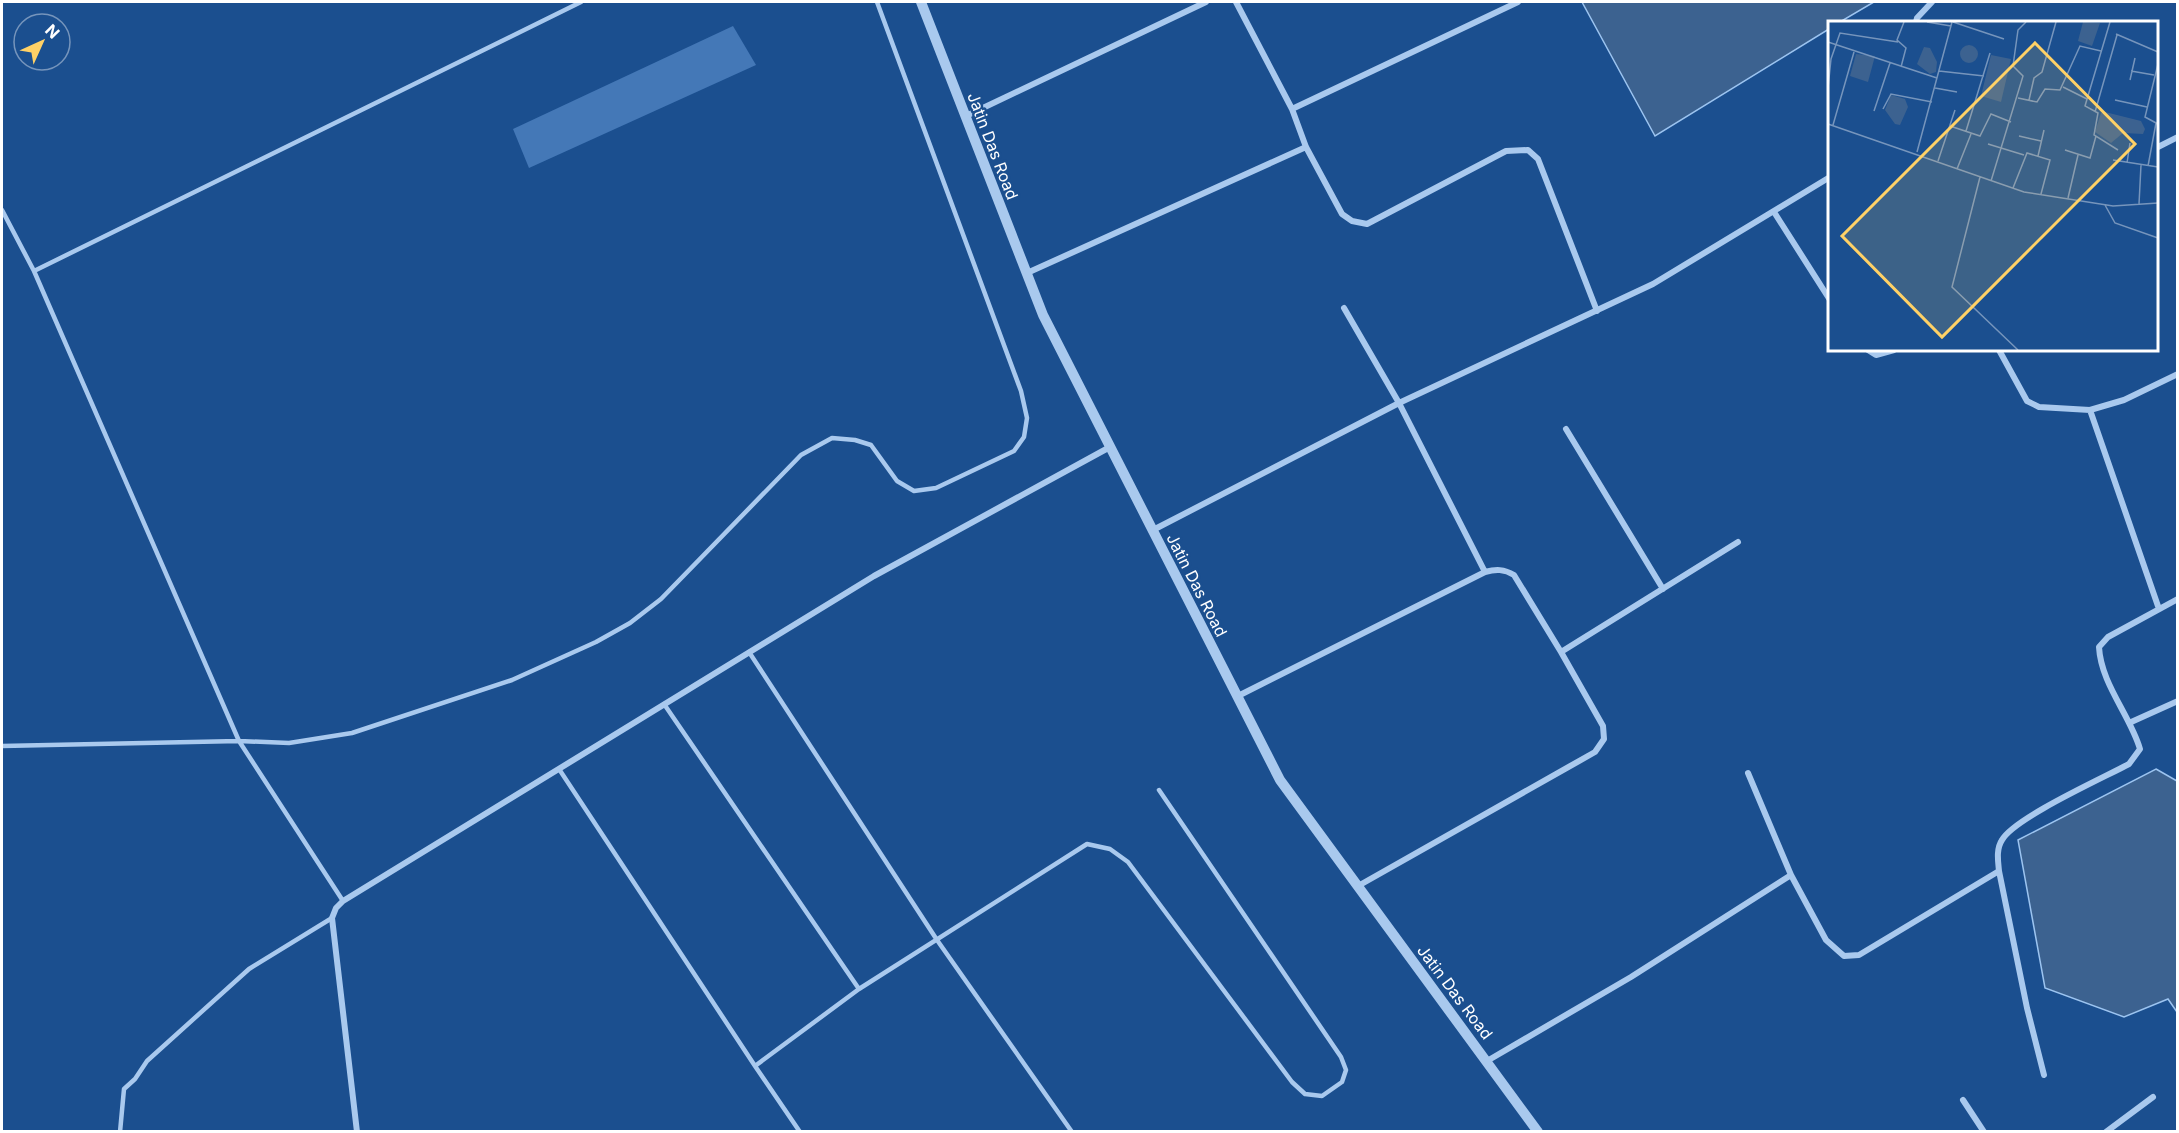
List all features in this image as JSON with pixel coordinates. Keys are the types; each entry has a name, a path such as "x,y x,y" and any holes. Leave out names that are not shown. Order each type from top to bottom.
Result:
{"street":[{"name":"Jatin Das Road","path":"921,2 1043,315 1280,780 1538,1131"},
{"path":"966,116 1206,2"},
{"path":"1236,2 1292,109 1306,147 1342,214 1352,221 1367,224 1506,151 1528,150 1538,159 1597,311"},
{"path":"1292,109 1518,2"},
{"path":"1916,21 1932,2"},
{"path":"2158,147 2178,136"},
{"path":"1027,273 1306,147"},
{"path":"1153,530 1399,403 1653,284 1828,178"},
{"path":"1774,212 1827,290"},
{"path":"1344,308 1399,403 1485,572"},
{"path":"1870,351 1876,354 1890,351"},
{"path":"2000,351 2026,401 2039,407 2090,410 2124,400 2178,374"},
{"path":"2090,410 2159,609"},
{"path":"1566,429 1663,589"},
{"path":"357,1131 332,918 336,908 343,901 874,576 1110,447"},
{"path":"1561,652 1738,542"},
{"path":"1238,696 1485,572 1494,569 1507,571 1514,575 1603,726 1604,739 1595,752 1358,886"},
{"path":"2044,1075 2027,1008 1997,852 2002,839 2018,823 2129,764 2140,749 2100,663 2099,647 2108,637 2178,599"},
{"path":"2129,723 2178,701"},
{"path":"1748,773 1791,875 1826,940 1844,956 1859,955 1999,871"},
{"path":"1487,1060 1631,977 1791,875"},
{"path":"2106,1131 2153,1097"},
{"path":"1963,1100 1984,1131"}],"lane":[{"path":"34,271 581,2"},
{"path":"2,746 239,741 289,743 352,733 512,680 596,642 630,623 662,599 801,455 832,438 855,440 870,445 897,481 914,491 936,489 1014,451 1024,437 1027,418 1021,391 878,2"},
{"path":"2,210 34,271 239,741 343,901"},
{"path":"749,652 937,940 1072,1131"},
{"path":"664,704 859,989"},
{"path":"560,769 800,1131"},
{"path":"755,1066 859,989 1087,844 1110,849 1128,862 1292,1082 1305,1094 1322,1096 1342,1082 1346,1070 1341,1057 1159,790"},
{"path":"120,1131 124,1089 135,1079 147,1061 249,969 332,918"}],"water":[{"path":"1582,2 1874,2 1842,21 1828,21 1828,30 1655,136"},
{"path":"2156,769 2177,781 2177,1012 2168,999 2124,1017 2045,988 2018,840"}],"building":[{"path":"733,26 756,65 529,168 513,129"}]}
